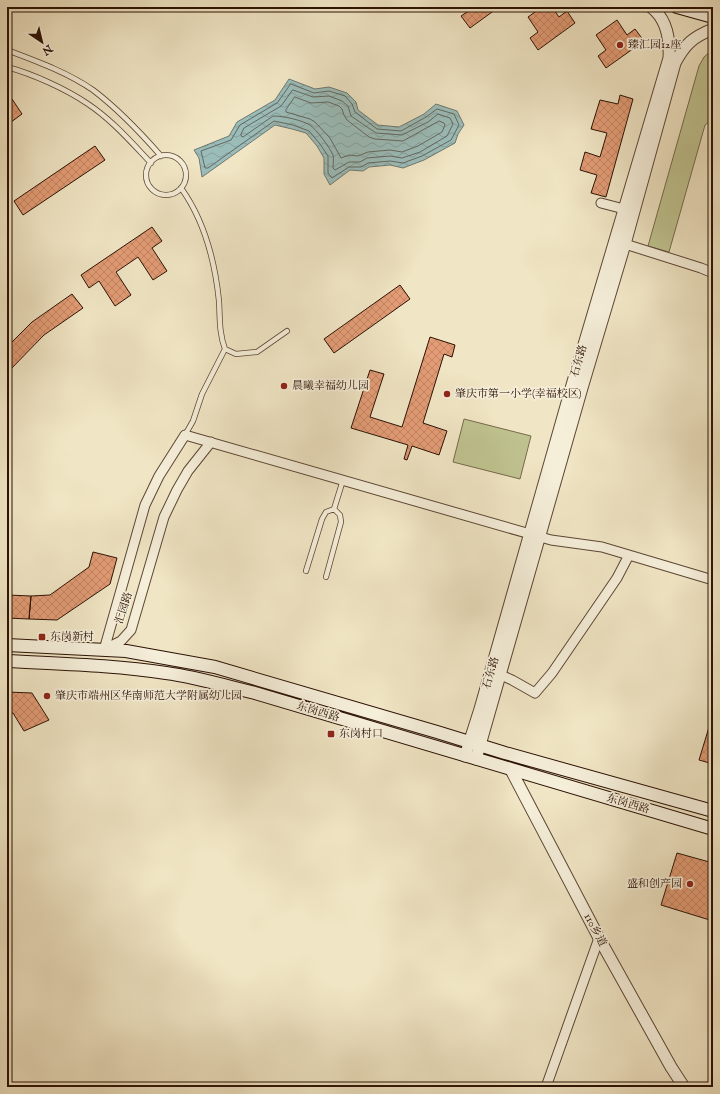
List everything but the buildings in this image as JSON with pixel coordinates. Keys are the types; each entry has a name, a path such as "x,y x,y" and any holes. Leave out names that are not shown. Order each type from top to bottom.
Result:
{"main road":[{"path":"677,7 713,17"},
{"name":"东岗西路","path":"7,645 126,651 215,667 270,682 475,744 713,811"},
{"name":"东岗西路","path":"7,661 83,665 167,673 255,693 713,829"}],"street":[{"name":"石东路","path":"475,744 501,675 535,535 624,209 669,58 670,43 666,29 663,21 651,7"},
{"name":"石东路","path":"475,744 480,709 626,244 675,63 682,49 695,37 713,29"},
{"path":"601,203 624,209"},
{"path":"626,244 713,273"},
{"path":"185,435 551,540 602,546 713,580"},
{"name":"汇园路","path":"104,650 146,505 159,476 185,435"},
{"name":"汇园路","path":"104,650 121,641 131,630 164,517 188,471 210,442"},
{"path":"501,675 535,693 566,654 617,578 629,555"},
{"path":"471,758 475,744"},
{"name":"110乡道","path":"511,770 600,938 684,1087"},
{"path":"546,1087 600,938"}],"lane":[{"path":"7,50 41,62 91,89 126,118 161,156"},
{"path":"7,67 42,80 88,103 121,132 151,163"},
{"path":"161,156 173,156 179,159 183,164 186,176 185,182 181,188 170,194 156,192 151,188 148,182 148,168 155,159 161,156"},
{"path":"181,188 189,199 201,223 213,265 219,300 221,337 225,350 202,394 193,421 185,435"},
{"path":"225,350 236,354 257,352 286,331"},
{"path":"334,509 343,480"},
{"path":"306,571 322,519 326,512 334,509"},
{"path":"326,577 341,522 340,515 334,509"}],"green space":[{"path":"713,49 713,119 705,125 669,252 648,246 699,66 704,57"},
{"path":"464,419 531,436 520,479 453,462"}],"water":[{"path":"289,79 315,89 329,87 347,93 356,102 358,110 378,125 399,127 424,114 436,104 457,111 464,125 458,134 455,143 424,160 403,168 390,165 369,167 363,171 350,170 330,185 324,174 324,158 317,146 306,133 275,125 202,177 199,158 194,150 229,136 237,122 275,100"}],"place":[{"name":"臻汇园12座","path":"620,45"},
{"name":"晨曦幸福幼儿园","path":"284,386"},
{"name":"肇庆市第一小学(幸福校区)","path":"447,394"},
{"name":"东岗新村","path":"42,637"},
{"name":"肇庆市端州区华南师范大学附属幼儿园","path":"47,696"},
{"name":"东岗村口","path":"331,734"},
{"name":"盛和创产园","path":"690,884"}]}
